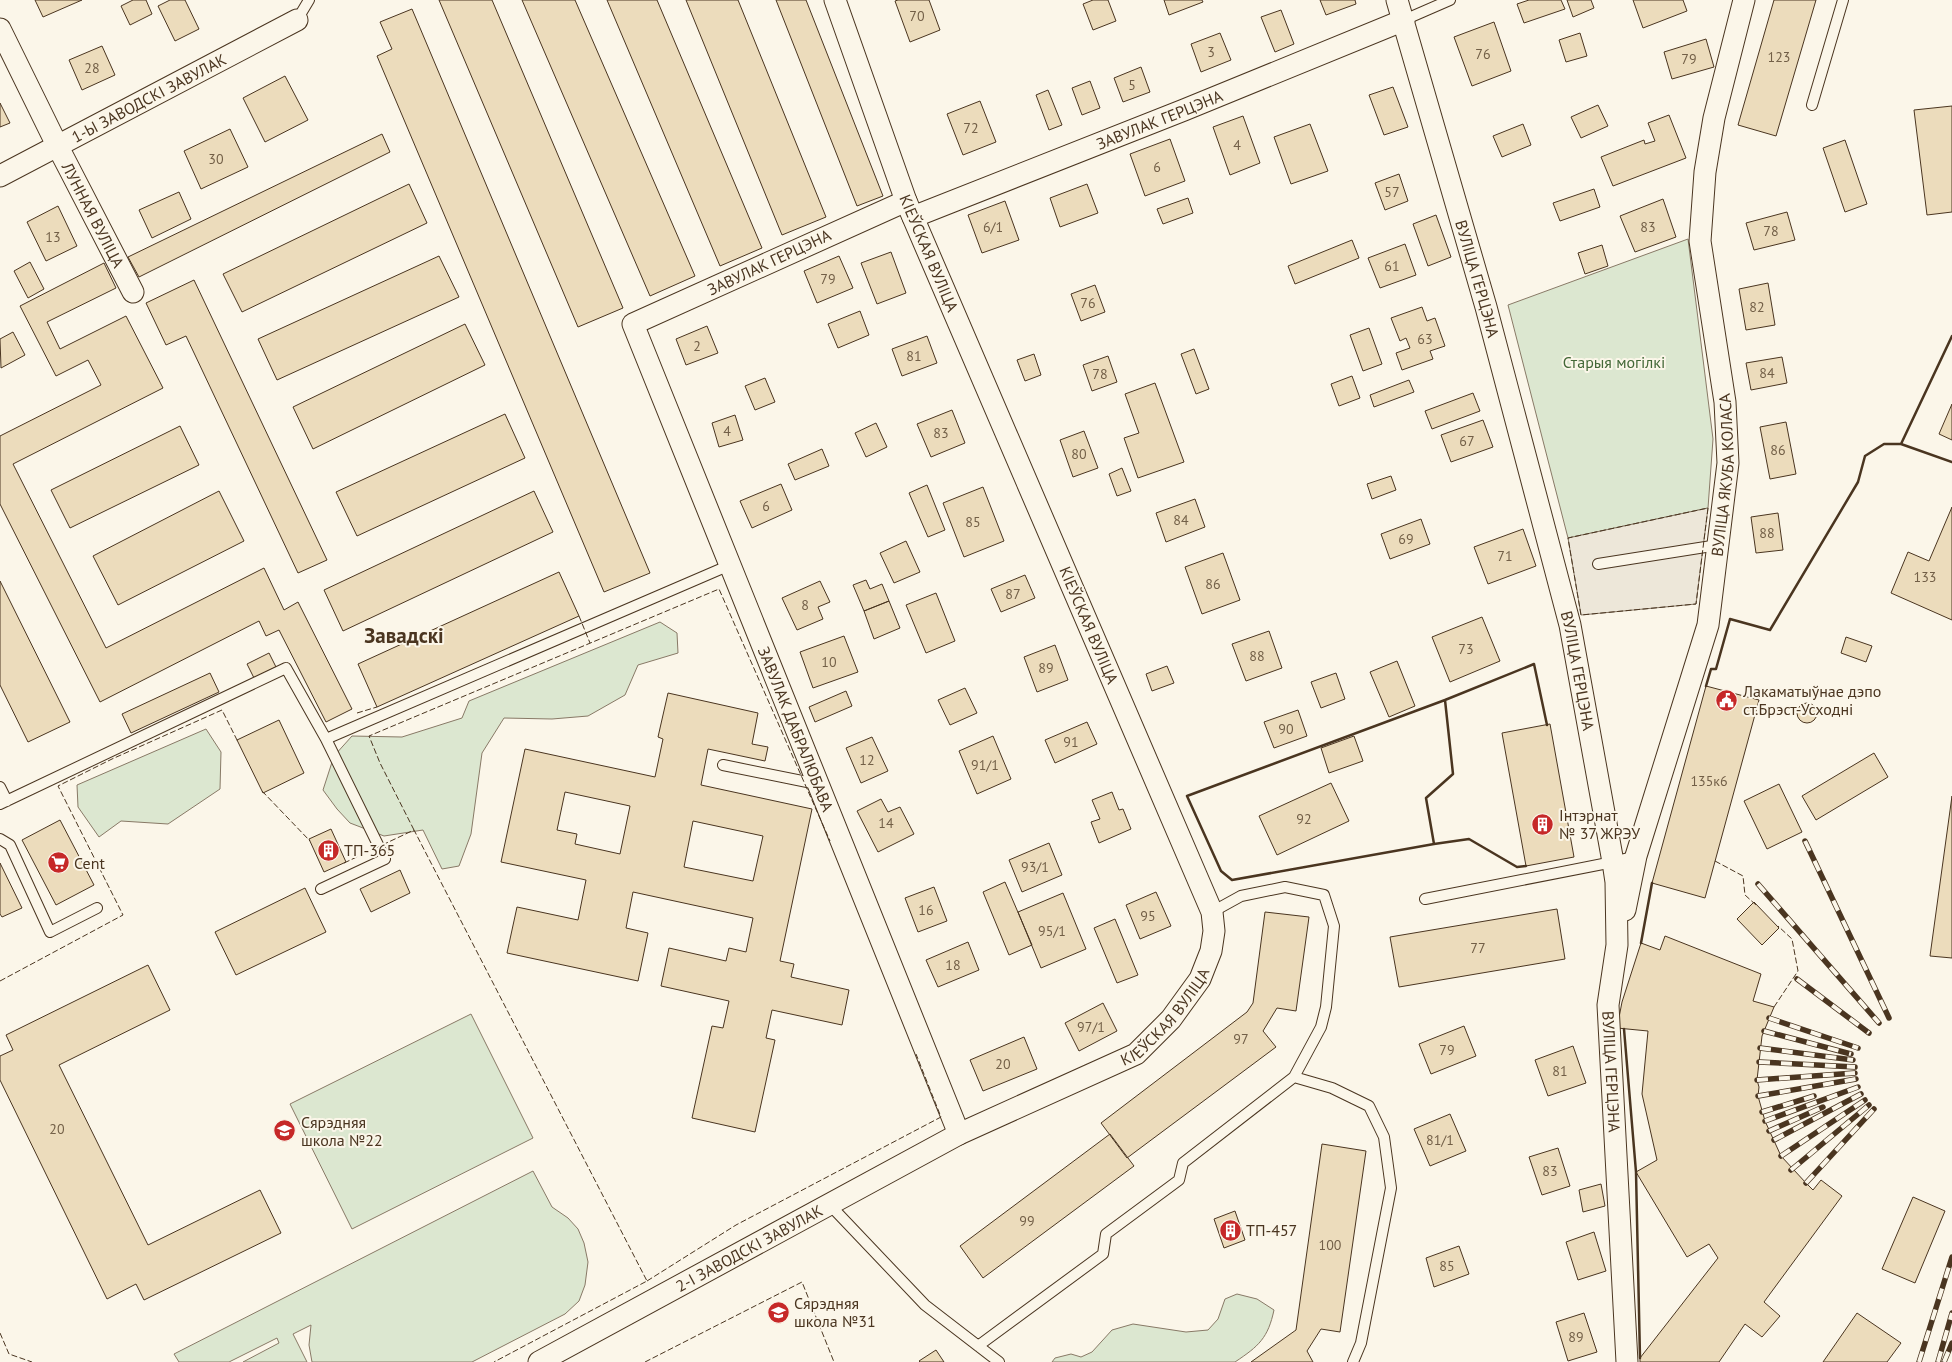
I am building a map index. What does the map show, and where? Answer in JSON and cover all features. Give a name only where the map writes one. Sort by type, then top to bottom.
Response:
[{"type":"street","name":"КІЕЎСКАЯ ВУЛІЦА","points":[[835,0],[909,209],[1212,912],[1214,931],[1211,951],[1200,979],[1171,1019],[1136,1054],[960,1134]]},
{"type":"street","name":"ВУЛІЦА ЯКУБА КОЛАСА","points":[[1617,945],[1636,856],[1708,625],[1728,463],[1725,402],[1700,241],[1705,172],[1714,118],[1744,0]]},
{"type":"street","name":"ЗАВУЛАК ГЕРЦЭНА","points":[[633,324],[909,209],[1217,97],[1401,10]]},
{"type":"street","name":"ВУЛІЦА ГЕРЦЭНА","points":[[1401,10],[1486,307],[1570,624],[1613,862],[1616,882],[1617,945],[1608,1005],[1627,1362]]},
{"type":"street","name":"1-Ы ЗАВОДСКІ ЗАВУЛАК","points":[[0,176],[297,20]]},
{"type":"street","name":"ЛУННАЯ ВУЛІЦА","points":[[0,29],[133,292]]},
{"type":"street","name":"ЗАВУЛАК ДАБРАЛЮБАВА","points":[[633,324],[960,1134]]},
{"type":"street","name":"2-І ЗАВОДСКІ ЗАВУЛАК","points":[[539,1362],[960,1134]]},
{"type":"lane","points":[[297,20],[309,0]]},
{"type":"lane","points":[[1401,10],[1450,0]]},
{"type":"lane","points":[[1812,105],[1843,0]]},
{"type":"lane","points":[[1598,564],[1718,545]]},
{"type":"lane","points":[[326,739],[730,565]]},
{"type":"lane","points":[[0,787],[3,803],[286,668],[326,739],[385,859],[321,889]]},
{"type":"lane","points":[[723,765],[818,784]]},
{"type":"lane","points":[[0,839],[10,845],[50,932],[97,908]]},
{"type":"lane","points":[[1425,899],[1636,856]]},
{"type":"lane","points":[[978,1346],[1103,1254],[1106,1234],[1178,1180],[1183,1163],[1294,1077],[1321,1027],[1326,1007],[1334,926],[1324,895],[1285,887],[1241,896],[1212,912]]},
{"type":"lane","points":[[1294,1077],[1332,1088],[1369,1106],[1384,1137],[1391,1188],[1362,1343],[1353,1362]]},
{"type":"lane","points":[[829,1204],[925,1305],[999,1362]]},
{"type":"green space","name":"Старыя могілкі","points":[[1688,239],[1713,439],[1708,508],[1568,538],[1508,305]]},
{"type":"green space","points":[[660,622],[677,633],[678,653],[638,665],[625,695],[588,716],[552,719],[504,718],[482,753],[471,834],[459,866],[442,869],[423,830],[384,836],[350,823],[323,790],[334,756],[352,736],[402,737],[462,718],[469,701]]},
{"type":"green space","points":[[206,729],[221,752],[220,789],[168,824],[121,821],[99,837],[78,807],[77,785]]},
{"type":"green space","points":[[471,1014],[533,1138],[352,1229],[290,1104]]},
{"type":"green space","points":[[533,1171],[552,1207],[568,1218],[578,1229],[584,1243],[588,1262],[585,1285],[579,1301],[565,1314],[472,1362],[312,1362],[309,1345],[311,1325],[293,1334],[307,1362],[243,1362],[279,1343],[277,1338],[229,1362],[179,1362],[174,1354]]},
{"type":"green space","points":[[1237,1294],[1257,1299],[1274,1310],[1272,1320],[1265,1335],[1256,1346],[1235,1362],[1052,1362],[1055,1358],[1071,1354],[1081,1357],[1092,1352],[1112,1330],[1133,1324],[1186,1332],[1208,1330],[1218,1319],[1225,1299]]},
{"type":"shaded area","points":[[1708,508],[1696,604],[1581,615],[1568,538]]},
{"type":"building","points":[[35,0],[82,0],[43,17]]},
{"type":"building","points":[[133,0],[146,0],[152,14],[130,25],[121,6]]},
{"type":"building","points":[[170,0],[185,0],[199,29],[175,41],[158,6]]},
{"type":"building","points":[[439,0],[492,0],[623,308],[578,327]]},
{"type":"building","points":[[522,0],[575,0],[695,276],[650,296]]},
{"type":"building","points":[[607,0],[657,0],[762,248],[720,266]]},
{"type":"building","points":[[686,0],[738,0],[826,217],[782,235]]},
{"type":"building","points":[[776,0],[806,0],[883,196],[857,206]]},
{"type":"building","points":[[929,0],[940,30],[910,42],[895,1]]},
{"type":"building","points":[[1093,0],[1108,0],[1116,21],[1093,30],[1083,4]]},
{"type":"building","points":[[1164,0],[1202,0],[1203,2],[1169,15]]},
{"type":"building","points":[[1320,0],[1355,0],[1356,4],[1326,15]]},
{"type":"building","points":[[1529,0],[1561,0],[1565,9],[1524,23],[1517,4]]},
{"type":"building","points":[[1567,0],[1591,0],[1594,8],[1573,17]]},
{"type":"building","points":[[1633,0],[1683,0],[1687,11],[1643,28]]},
{"type":"building","points":[[1774,0],[1816,0],[1776,136],[1738,125]]},
{"type":"building","points":[[412,9],[650,573],[604,592],[377,56],[392,49],[380,22]]},
{"type":"building","points":[[1281,10],[1294,44],[1275,52],[1261,17]]},
{"type":"building","points":[[1494,22],[1511,71],[1472,86],[1454,37]]},
{"type":"building","points":[[1220,33],[1231,60],[1201,72],[1191,44]]},
{"type":"building","points":[[1580,33],[1587,56],[1566,62],[1559,40]]},
{"type":"building","points":[[1706,39],[1714,67],[1672,79],[1664,52]]},
{"type":"building","points":[[102,46],[115,75],[82,90],[69,60]]},
{"type":"building","points":[[1141,67],[1150,92],[1123,102],[1114,78]]},
{"type":"building","points":[[285,76],[308,120],[265,142],[243,98]]},
{"type":"building","points":[[1090,81],[1100,108],[1082,115],[1072,88]]},
{"type":"building","points":[[1393,87],[1408,127],[1384,135],[1369,95]]},
{"type":"building","points":[[1048,90],[1062,125],[1049,130],[1036,95]]},
{"type":"building","points":[[980,101],[996,142],[963,155],[947,114]]},
{"type":"building","points":[[0,103],[10,123],[0,127]]},
{"type":"building","points":[[1598,105],[1608,126],[1581,138],[1571,117]]},
{"type":"building","points":[[1952,106],[1952,212],[1927,215],[1914,110]]},
{"type":"building","points":[[1669,115],[1686,158],[1613,186],[1601,157],[1644,140],[1645,144],[1655,141],[1648,123]]},
{"type":"building","points":[[1243,116],[1260,163],[1230,175],[1213,127]]},
{"type":"building","points":[[1310,124],[1328,171],[1291,184],[1274,137]]},
{"type":"building","points":[[1523,124],[1531,145],[1502,157],[1493,136]]},
{"type":"building","points":[[230,129],[248,167],[201,189],[184,151]]},
{"type":"building","points":[[382,134],[390,152],[139,277],[128,257]]},
{"type":"building","points":[[1170,139],[1185,181],[1145,196],[1130,154]]},
{"type":"building","points":[[1845,140],[1867,204],[1845,212],[1823,148]]},
{"type":"building","points":[[1399,174],[1408,201],[1385,210],[1375,183]]},
{"type":"building","points":[[409,184],[427,223],[242,312],[223,274]]},
{"type":"building","points":[[1087,184],[1098,213],[1060,227],[1050,198]]},
{"type":"building","points":[[1594,189],[1600,207],[1560,221],[1553,203]]},
{"type":"building","points":[[179,192],[191,219],[152,238],[139,210]]},
{"type":"building","points":[[1188,198],[1193,213],[1163,224],[1157,209]]},
{"type":"building","points":[[1663,199],[1676,237],[1635,252],[1620,216]]},
{"type":"building","points":[[1005,201],[1019,240],[982,253],[968,215]]},
{"type":"building","points":[[58,206],[77,246],[46,261],[27,222]]},
{"type":"building","points":[[1787,212],[1795,240],[1754,250],[1746,223]]},
{"type":"building","points":[[1436,215],[1451,257],[1428,266],[1413,224]]},
{"type":"building","points":[[1352,240],[1359,258],[1295,284],[1288,266]]},
{"type":"building","points":[[1405,244],[1416,275],[1380,288],[1368,258]]},
{"type":"building","points":[[1602,245],[1608,266],[1585,274],[1578,253]]},
{"type":"building","points":[[891,252],[906,293],[877,304],[861,263]]},
{"type":"building","points":[[439,256],[459,297],[277,380],[258,339]]},
{"type":"building","points":[[839,256],[853,288],[817,303],[804,271]]},
{"type":"building","points":[[30,262],[44,289],[28,298],[14,271]]},
{"type":"building","points":[[104,263],[116,288],[47,322],[60,349],[126,316],[163,388],[13,464],[106,648],[264,568],[284,610],[298,602],[352,709],[326,722],[279,630],[266,636],[259,621],[100,702],[0,504],[0,436],[101,385],[88,360],[56,376],[20,306]]},
{"type":"building","points":[[194,280],[327,560],[298,573],[186,336],[166,345],[146,303]]},
{"type":"building","points":[[1768,283],[1775,325],[1746,330],[1739,289]]},
{"type":"building","points":[[1095,285],[1105,312],[1081,321],[1071,294]]},
{"type":"building","points":[[1422,307],[1427,321],[1435,318],[1445,346],[1430,351],[1433,359],[1402,370],[1396,353],[1410,348],[1406,338],[1400,341],[1391,318]]},
{"type":"building","points":[[860,311],[869,335],[838,348],[828,324]]},
{"type":"building","points":[[465,324],[485,365],[313,449],[293,407]]},
{"type":"building","points":[[707,326],[718,353],[686,365],[676,339]]},
{"type":"building","points":[[1369,328],[1382,364],[1363,371],[1350,335]]},
{"type":"building","points":[[13,332],[25,355],[1,368],[0,339]]},
{"type":"building","points":[[927,336],[937,363],[902,376],[892,349]]},
{"type":"building","points":[[1194,349],[1209,389],[1196,394],[1181,354]]},
{"type":"building","points":[[1034,354],[1041,375],[1025,381],[1017,360]]},
{"type":"building","points":[[1108,356],[1117,382],[1092,391],[1083,365]]},
{"type":"building","points":[[1782,357],[1787,383],[1751,390],[1746,363]]},
{"type":"building","points":[[1352,376],[1360,398],[1339,406],[1331,384]]},
{"type":"building","points":[[765,378],[775,402],[755,410],[745,386]]},
{"type":"building","points":[[1409,380],[1414,392],[1374,407],[1370,395]]},
{"type":"building","points":[[1155,383],[1184,462],[1138,478],[1124,438],[1139,433],[1125,394]]},
{"type":"building","points":[[1473,393],[1480,411],[1432,429],[1425,411]]},
{"type":"building","points":[[1952,404],[1952,440],[1939,434]]},
{"type":"building","points":[[952,410],[965,443],[931,457],[917,424]]},
{"type":"building","points":[[505,414],[525,458],[357,536],[336,492]]},
{"type":"building","points":[[735,415],[743,440],[719,447],[712,423]]},
{"type":"building","points":[[1483,420],[1493,447],[1451,462],[1441,435]]},
{"type":"building","points":[[1786,422],[1796,474],[1770,479],[1760,427]]},
{"type":"building","points":[[876,423],[887,447],[866,457],[855,433]]},
{"type":"building","points":[[180,426],[199,465],[70,528],[51,490]]},
{"type":"building","points":[[1084,431],[1098,468],[1073,477],[1060,440]]},
{"type":"building","points":[[822,449],[829,466],[795,480],[788,464]]},
{"type":"building","points":[[1122,468],[1131,491],[1117,496],[1109,474]]},
{"type":"building","points":[[1391,476],[1396,490],[1372,499],[1367,484]]},
{"type":"building","points":[[781,484],[792,510],[752,528],[740,501]]},
{"type":"building","points":[[927,485],[945,530],[928,537],[909,493]]},
{"type":"building","points":[[983,487],[1004,541],[964,557],[943,503]]},
{"type":"building","points":[[219,491],[244,541],[118,605],[93,556]]},
{"type":"building","points":[[534,491],[553,532],[343,631],[324,590]]},
{"type":"building","points":[[1195,499],[1205,527],[1166,542],[1156,513]]},
{"type":"building","points":[[1952,507],[1952,620],[1891,593],[1908,552],[1929,561]]},
{"type":"building","points":[[1778,513],[1783,550],[1756,553],[1751,517]]},
{"type":"building","points":[[1421,519],[1430,544],[1390,559],[1381,534]]},
{"type":"building","points":[[1523,529],[1536,566],[1488,584],[1474,547]]},
{"type":"building","points":[[906,541],[920,572],[894,583],[880,553]]},
{"type":"building","points":[[1223,553],[1240,600],[1202,614],[1185,567]]},
{"type":"building","points":[[559,572],[579,616],[377,707],[358,664]]},
{"type":"building","points":[[1025,575],[1035,598],[1001,612],[991,589]]},
{"type":"building","points":[[866,580],[870,589],[882,584],[889,601],[864,611],[853,585]]},
{"type":"building","points":[[0,581],[70,722],[28,742],[0,685]]},
{"type":"building","points":[[820,581],[830,602],[818,607],[823,619],[797,630],[782,598]]},
{"type":"building","points":[[936,593],[955,641],[926,653],[906,605]]},
{"type":"building","points":[[889,601],[900,628],[874,639],[864,611]]},
{"type":"building","points":[[1482,617],[1500,661],[1450,682],[1432,637]]},
{"type":"building","points":[[1269,631],[1282,668],[1246,681],[1232,644]]},
{"type":"building","points":[[844,636],[858,672],[813,688],[800,652]]},
{"type":"building","points":[[1846,637],[1872,646],[1866,662],[1841,653]]},
{"type":"building","points":[[1055,645],[1068,680],[1037,692],[1024,657]]},
{"type":"building","points":[[269,653],[276,667],[254,678],[247,664]]},
{"type":"building","points":[[1397,661],[1415,706],[1389,717],[1370,672]]},
{"type":"building","points":[[1167,666],[1174,683],[1152,691],[1146,674]]},
{"type":"building","points":[[210,673],[219,692],[131,733],[122,714]]},
{"type":"building","points":[[1336,673],[1345,699],[1321,708],[1311,682]]},
{"type":"building","points":[[1706,686],[1759,700],[1705,898],[1652,883]]},
{"type":"building","points":[[965,688],[977,713],[950,725],[938,700]]},
{"type":"building","points":[[846,691],[852,706],[815,722],[809,707]]},
{"type":"building","points":[[668,693],[758,713],[752,744],[768,747],[765,761],[708,749],[701,785],[812,809],[780,961],[794,964],[791,977],[849,990],[842,1025],[772,1010],[766,1038],[775,1040],[755,1132],[692,1118],[712,1026],[723,1028],[729,1001],[661,986],[669,948],[726,961],[729,948],[746,952],[753,918],[633,892],[626,928],[648,933],[638,981],[507,953],[517,907],[578,920],[586,880],[501,862],[525,749],[655,777],[663,739],[658,737]],"holes":[[[565,792],[630,806],[620,854],[575,844],[577,834],[557,830]],[[693,821],[763,836],[753,881],[684,867]]]},
{"type":"building","points":[[1807,703],[1814,706],[1817,713],[1814,720],[1807,723],[1800,720],[1797,713],[1800,706]]},
{"type":"building","points":[[1298,710],[1307,736],[1274,748],[1264,722]]},
{"type":"building","points":[[279,720],[304,773],[263,793],[237,740]]},
{"type":"building","points":[[1087,722],[1097,744],[1055,763],[1045,740]]},
{"type":"building","name":"Інтэрнат № 37 ЖРЭУ","points":[[1550,724],[1574,857],[1526,866],[1502,733]]},
{"type":"building","points":[[993,736],[1011,779],[977,794],[959,751]]},
{"type":"building","points":[[1354,736],[1363,761],[1329,773],[1321,748]]},
{"type":"building","points":[[872,737],[888,771],[861,783],[846,748]]},
{"type":"building","points":[[1874,753],[1888,777],[1816,820],[1802,796]]},
{"type":"building","points":[[1331,783],[1349,821],[1277,855],[1259,816]]},
{"type":"building","points":[[1779,784],[1802,832],[1767,849],[1744,801]]},
{"type":"building","points":[[1112,792],[1119,810],[1123,809],[1131,829],[1099,843],[1091,822],[1100,819],[1092,800]]},
{"type":"building","points":[[1952,796],[1952,958],[1930,956]]},
{"type":"building","points":[[881,799],[888,812],[900,807],[914,834],[878,852],[857,811]]},
{"type":"building","name":"Cent","points":[[60,820],[94,885],[56,905],[22,840]]},
{"type":"building","name":"ТП-365","points":[[331,829],[346,862],[324,872],[309,839]]},
{"type":"building","points":[[1049,843],[1062,875],[1022,892],[1009,860]]},
{"type":"building","points":[[0,863],[22,908],[2,917],[0,914]]},
{"type":"building","points":[[400,870],[410,893],[371,912],[360,889]]},
{"type":"building","points":[[1005,882],[1032,945],[1009,955],[983,892]]},
{"type":"building","points":[[934,887],[947,921],[918,932],[905,898]]},
{"type":"building","points":[[305,888],[326,932],[236,975],[215,932]]},
{"type":"building","points":[[1156,892],[1171,926],[1140,939],[1126,905]]},
{"type":"building","points":[[1063,893],[1086,949],[1041,968],[1018,912]]},
{"type":"building","points":[[1754,902],[1779,928],[1762,945],[1737,919]]},
{"type":"building","points":[[1557,909],[1565,959],[1399,987],[1390,937]]},
{"type":"building","points":[[1265,912],[1309,917],[1296,1011],[1277,1008],[1263,1031],[1276,1047],[1127,1158],[1101,1123],[1247,1012],[1253,1003]]},
{"type":"building","points":[[1115,919],[1138,975],[1117,983],[1094,928]]},
{"type":"building","points":[[1665,936],[1761,974],[1753,1001],[1774,1007],[1762,1036],[1757,1080],[1759,1087],[1758,1096],[1765,1121],[1781,1156],[1813,1190],[1821,1180],[1842,1196],[1764,1302],[1780,1316],[1762,1337],[1745,1324],[1719,1362],[1640,1362],[1640,1358],[1718,1258],[1709,1244],[1687,1257],[1636,1172],[1657,1160],[1642,1094],[1648,1031],[1617,1028],[1622,1002],[1641,943],[1660,950]]},
{"type":"building","points":[[968,942],[979,970],[938,987],[926,960]]},
{"type":"building","points":[[148,965],[170,1010],[59,1065],[148,1245],[260,1190],[281,1233],[144,1300],[136,1284],[107,1299],[0,1080],[0,1056],[13,1050],[6,1035]]},
{"type":"building","points":[[1103,1003],[1117,1031],[1079,1051],[1065,1023]]},
{"type":"building","points":[[1464,1026],[1476,1056],[1431,1074],[1419,1044]]},
{"type":"building","points":[[1024,1037],[1037,1069],[983,1091],[970,1060]]},
{"type":"building","points":[[1573,1046],[1586,1083],[1548,1096],[1535,1060]]},
{"type":"building","points":[[1450,1114],[1466,1151],[1430,1166],[1414,1129]]},
{"type":"building","points":[[1110,1134],[1134,1166],[983,1278],[960,1246]]},
{"type":"building","points":[[1322,1144],[1366,1151],[1340,1332],[1321,1329],[1307,1351],[1313,1362],[1251,1362],[1296,1330]]},
{"type":"building","points":[[1558,1148],[1570,1186],[1542,1195],[1529,1157]]},
{"type":"building","points":[[1601,1184],[1605,1206],[1583,1212],[1579,1190]]},
{"type":"building","points":[[1913,1197],[1945,1211],[1915,1283],[1882,1269]]},
{"type":"building","name":"ТП-457","points":[[1235,1211],[1245,1240],[1224,1248],[1214,1219]]},
{"type":"building","points":[[1594,1232],[1606,1271],[1578,1280],[1566,1242]]},
{"type":"building","points":[[1459,1246],[1469,1274],[1434,1287],[1426,1258]]},
{"type":"building","points":[[1584,1313],[1597,1352],[1568,1361],[1556,1322]]},
{"type":"building","points":[[1857,1313],[1901,1343],[1887,1362],[1823,1362]]},
{"type":"building","points":[[936,1350],[944,1362],[919,1361]]},
{"type":"railway","points":[[1805,841],[1889,1018]]},
{"type":"railway","points":[[1758,884],[1879,1023]]},
{"type":"railway","points":[[1797,979],[1869,1033]]},
{"type":"railway","points":[[1769,1018],[1858,1048]]},
{"type":"railway","points":[[1764,1031],[1851,1054]]},
{"type":"railway","points":[[1760,1048],[1853,1060]]},
{"type":"railway","points":[[1759,1062],[1855,1067]]},
{"type":"railway","points":[[1757,1080],[1855,1073]]},
{"type":"railway","points":[[1758,1096],[1856,1079]]},
{"type":"railway","points":[[1765,1121],[1858,1087]]},
{"type":"railway","points":[[1774,1140],[1861,1094]]},
{"type":"railway","points":[[1762,1112],[1814,1096]]},
{"type":"railway","points":[[1781,1156],[1865,1100]]},
{"type":"railway","points":[[1791,1170],[1869,1105]]},
{"type":"railway","points":[[1769,1131],[1823,1107]]},
{"type":"railway","points":[[1806,1183],[1874,1109]]},
{"type":"railway","points":[[1919,1362],[1952,1257]]},
{"type":"railway","points":[[1938,1362],[1952,1313]]},
{"type":"railway","points":[[1944,1362],[1952,1343]]},
{"type":"fence","points":[[1708,508],[1696,604],[1581,615],[1568,538],[1708,508]]},
{"type":"fence","points":[[414,830],[380,763],[369,736],[719,589],[830,841]]},
{"type":"fence","points":[[579,616],[590,643]]},
{"type":"fence","points":[[357,713],[377,707]]},
{"type":"fence","points":[[0,981],[123,915],[58,786],[112,759],[222,710],[238,742]]},
{"type":"fence","points":[[262,791],[310,841]]},
{"type":"fence","points":[[344,863],[414,830],[647,1281],[494,1362]]},
{"type":"fence","points":[[1715,861],[1743,876],[1745,895],[1756,905]]},
{"type":"fence","points":[[1774,1007],[1798,971],[1792,939],[1778,926]]},
{"type":"fence","points":[[647,1281],[736,1225],[941,1117],[916,1054]]},
{"type":"fence","points":[[645,1362],[802,1282],[834,1362]]},
{"type":"fence","points":[[0,1333],[9,1354],[32,1362]]},
{"type":"wall","points":[[1952,336],[1901,444],[1952,462]]},
{"type":"wall","points":[[1706,686],[1711,669],[1716,669],[1730,619],[1770,630],[1858,482],[1865,456],[1884,444],[1901,444]]},
{"type":"wall","points":[[1445,700],[1187,796],[1221,871],[1232,880],[1434,844],[1426,798],[1453,774],[1445,700],[1534,664],[1547,725]]},
{"type":"wall","points":[[1434,844],[1469,839],[1517,867],[1526,866]]},
{"type":"wall","points":[[1641,943],[1652,883]]},
{"type":"wall","points":[[1624,1029],[1636,1172],[1640,1358]]},
{"type":"place","name":"Лакаматыўнае дэпо ст.Брэст-Усходні","points":[[1727,700]]},
{"type":"place","name":"Інтэрнат № 37 ЖРЭУ","points":[[1543,824]]},
{"type":"place","name":"ТП-365","points":[[328,850]]},
{"type":"place","name":"Cent","points":[[58,863]]},
{"type":"place","name":"Сярэдняя школа №22","points":[[285,1131]]},
{"type":"place","name":"ТП-457","points":[[1230,1230]]},
{"type":"place","name":"Сярэдняя школа №31","points":[[778,1312]]},
{"type":"district","name":"Завадскі","points":[[404,636]]}]
